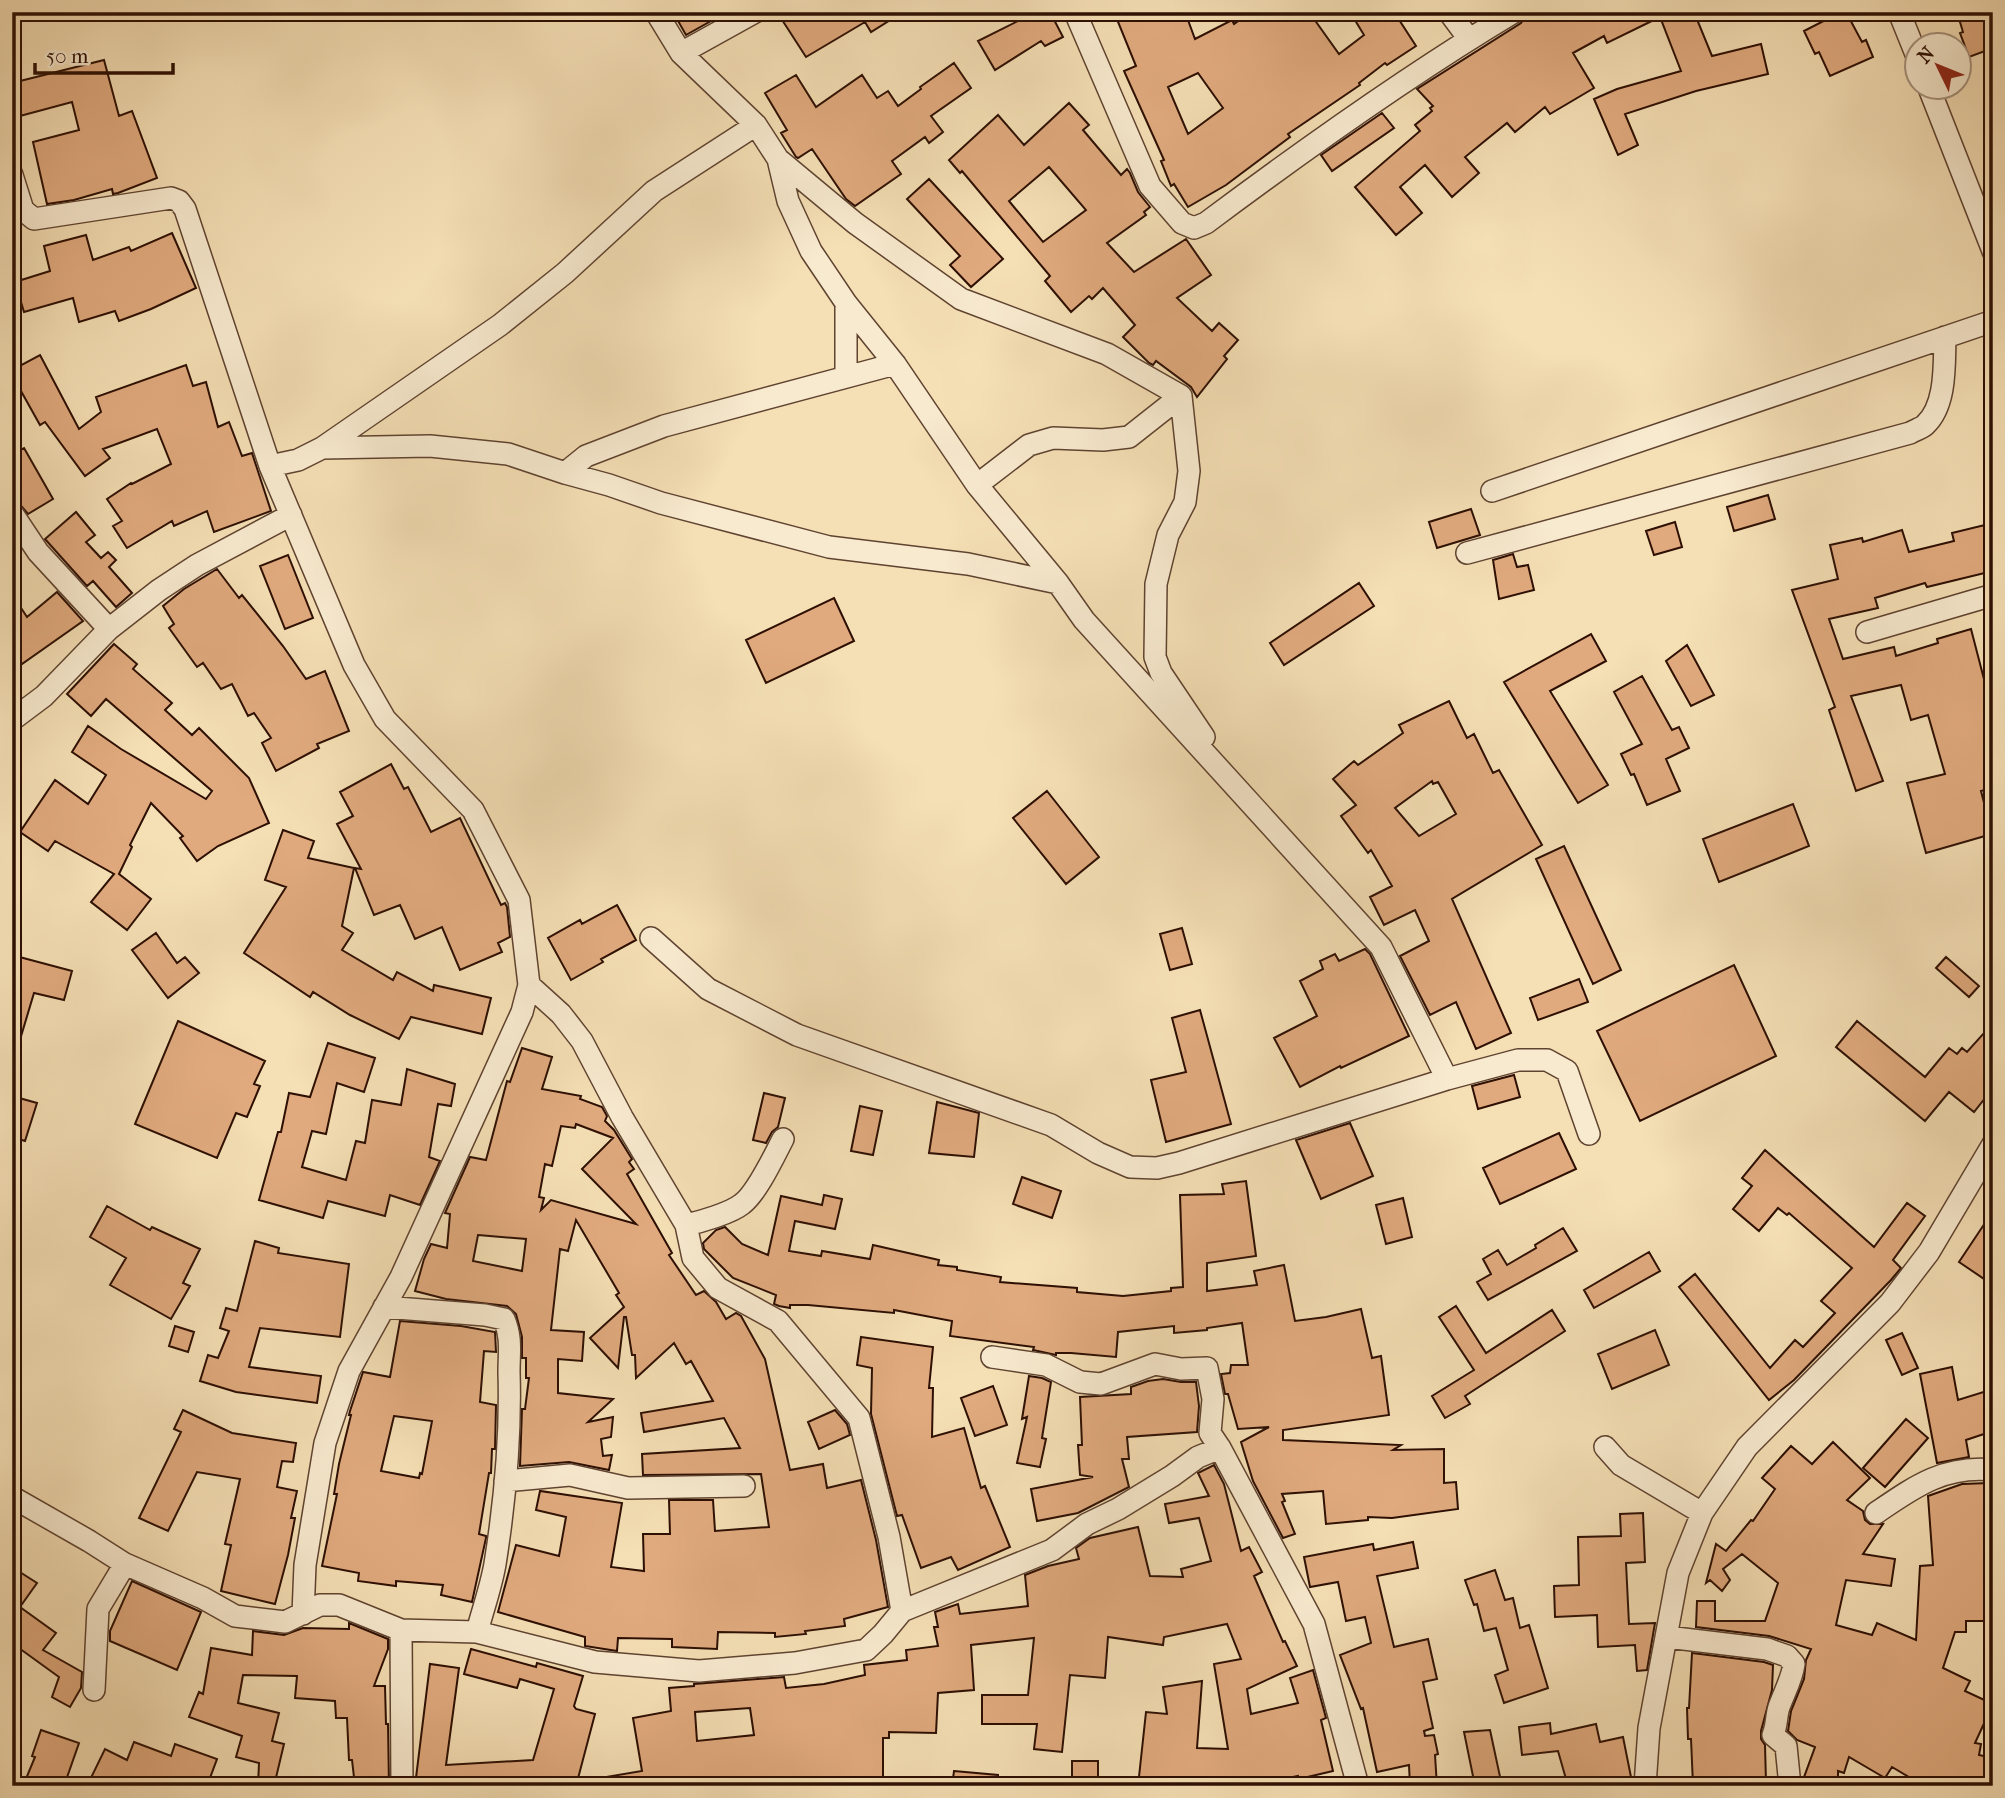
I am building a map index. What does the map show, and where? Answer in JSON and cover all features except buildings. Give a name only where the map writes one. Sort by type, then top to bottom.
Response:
[{"type":"street","points":[[656,12],[681,53],[756,125],[778,159],[855,223],[961,299],[1107,354],[1181,396]]},
{"type":"street","points":[[681,53],[755,12]]},
{"type":"street","points":[[1075,12],[1150,186],[1182,223],[1194,228],[1206,223],[1284,164],[1469,39],[1514,12]]},
{"type":"street","points":[[1449,12],[1469,39]]},
{"type":"street","points":[[1899,12],[1907,32]]},
{"type":"street","points":[[1935,102],[1984,201],[1993,251]]},
{"type":"street","points":[[270,466],[298,460],[322,448],[500,325],[565,273],[654,191],[756,125]]},
{"type":"street","points":[[778,159],[788,201],[811,251],[846,303],[895,364],[977,485],[1058,583],[1084,620],[1381,947],[1447,1079]]},
{"type":"street","points":[[12,176],[23,210],[34,219],[171,198],[179,201],[185,209],[270,466],[354,665],[385,719],[473,810],[519,900],[529,985],[522,1012],[401,1277],[349,1371],[325,1443],[305,1565],[303,1614]]},
{"type":"street","points":[[846,303],[846,376]]},
{"type":"street","points":[[1492,491],[1993,321]]},
{"type":"street","points":[[1467,553],[1910,433],[1926,424],[1937,408],[1943,381],[1945,337]]},
{"type":"street","points":[[565,473],[586,456],[664,426],[895,364]]},
{"type":"street","points":[[977,485],[1030,445],[1053,438],[1103,440],[1129,437],[1181,396]]},
{"type":"street","points":[[1181,396],[1189,471],[1185,502],[1168,535],[1156,584],[1155,657],[1161,673],[1240,790]]},
{"type":"street","points":[[322,448],[430,446],[508,454],[662,503],[829,547],[968,564],[1058,583]]},
{"type":"street","points":[[12,513],[38,552],[109,629]]},
{"type":"street","points":[[12,720],[44,696],[109,629],[197,565],[291,516]]},
{"type":"street","points":[[1867,632],[1993,595]]},
{"type":"street","points":[[651,938],[708,989],[797,1035],[1051,1125],[1098,1153],[1130,1167],[1157,1168],[1179,1163],[1447,1079],[1518,1060],[1547,1059],[1567,1070],[1589,1134]]},
{"type":"street","points":[[529,985],[561,1013],[582,1041],[622,1117],[686,1225],[693,1258],[718,1288],[778,1321],[859,1418],[889,1537],[901,1611]]},
{"type":"street","points":[[686,1225],[742,1204],[762,1178],[783,1139]]},
{"type":"street","points":[[1645,1786],[1649,1728],[1678,1573],[1702,1513],[1747,1447],[1890,1303],[1928,1252],[1993,1144]]},
{"type":"street","points":[[384,1307],[505,1319],[510,1335],[511,1418],[505,1481],[494,1566],[477,1632]]},
{"type":"street","points":[[992,1357],[1046,1365],[1080,1382],[1101,1384],[1155,1364],[1181,1369],[1207,1368],[1213,1399],[1210,1433],[1314,1625],[1358,1786]]},
{"type":"street","points":[[1605,1447],[1621,1465],[1702,1513]]},
{"type":"street","points":[[12,1497],[125,1564],[202,1598],[235,1616],[285,1622],[320,1605],[339,1605],[401,1630],[477,1632],[595,1662],[699,1671],[795,1663],[866,1650],[901,1611],[1052,1549],[1087,1524],[1118,1510],[1198,1457],[1220,1448]]},
{"type":"street","points":[[1876,1513],[1932,1478],[1972,1468],[1993,1470]]},
{"type":"street","points":[[505,1481],[570,1475],[628,1488],[744,1486]]},
{"type":"street","points":[[94,1690],[98,1609],[125,1564]]},
{"type":"street","points":[[401,1630],[402,1786]]},
{"type":"street","points":[[1667,1637],[1767,1650],[1787,1656],[1794,1664],[1773,1735],[1786,1746],[1790,1786]]}]
